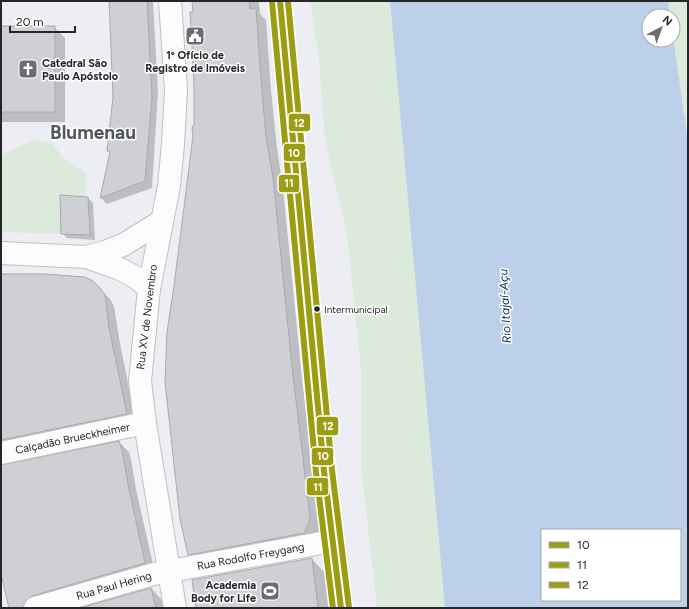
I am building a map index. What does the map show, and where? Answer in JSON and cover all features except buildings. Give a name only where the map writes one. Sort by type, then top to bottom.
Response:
[{"type":"street","name":"Rua XV de Novembro","points":[[170,1],[176,90],[169,186],[149,289],[140,381],[144,423],[175,608]]},
{"type":"street","points":[[280,1],[324,471],[341,608]]},
{"type":"street","points":[[86,257],[123,245],[162,221]]},
{"type":"street","points":[[1,253],[86,257],[120,269],[136,278],[149,289]]},
{"type":"street","name":"Calçadão Brueckheimer","points":[[1,453],[144,423]]},
{"type":"street","name":"Rua Rodolfo Freygang","points":[[169,571],[332,540]]},
{"type":"street","name":"Rua Paul Hering","points":[[35,608],[169,571]]},
{"type":"green space","points":[[310,1],[390,1],[445,608],[377,608],[361,466],[361,370],[347,234],[325,141],[319,59]]},
{"type":"green space","points":[[668,1],[688,1],[688,140],[675,48],[681,48],[681,8],[669,8]]},
{"type":"green space","points":[[33,140],[52,143],[63,158],[86,173],[86,197],[60,196],[61,234],[1,232],[1,155]]},
{"type":"water","name":"Rio Itajaí-Açu","points":[[390,1],[668,1],[669,8],[641,8],[641,48],[675,48],[688,140],[688,608],[445,608]]},
{"type":"transit line","name":"10","points":[[280,1],[324,471],[341,608]]},
{"type":"transit line","name":"12","points":[[288,1],[332,470],[349,607]]},
{"type":"transit line","name":"11","points":[[272,2],[316,472],[333,608]]},
{"type":"place","name":"1º Ofício de Registro de Imóveis","points":[[195,36]]},
{"type":"place","name":"Catedral São Paulo Apóstolo","points":[[28,69]]},
{"type":"place","name":"Intermunicipal","points":[[317,309]]},
{"type":"place","name":"Academia Body for Life","points":[[270,591]]},
{"type":"district","name":"Blumenau","points":[[93,132]]}]
